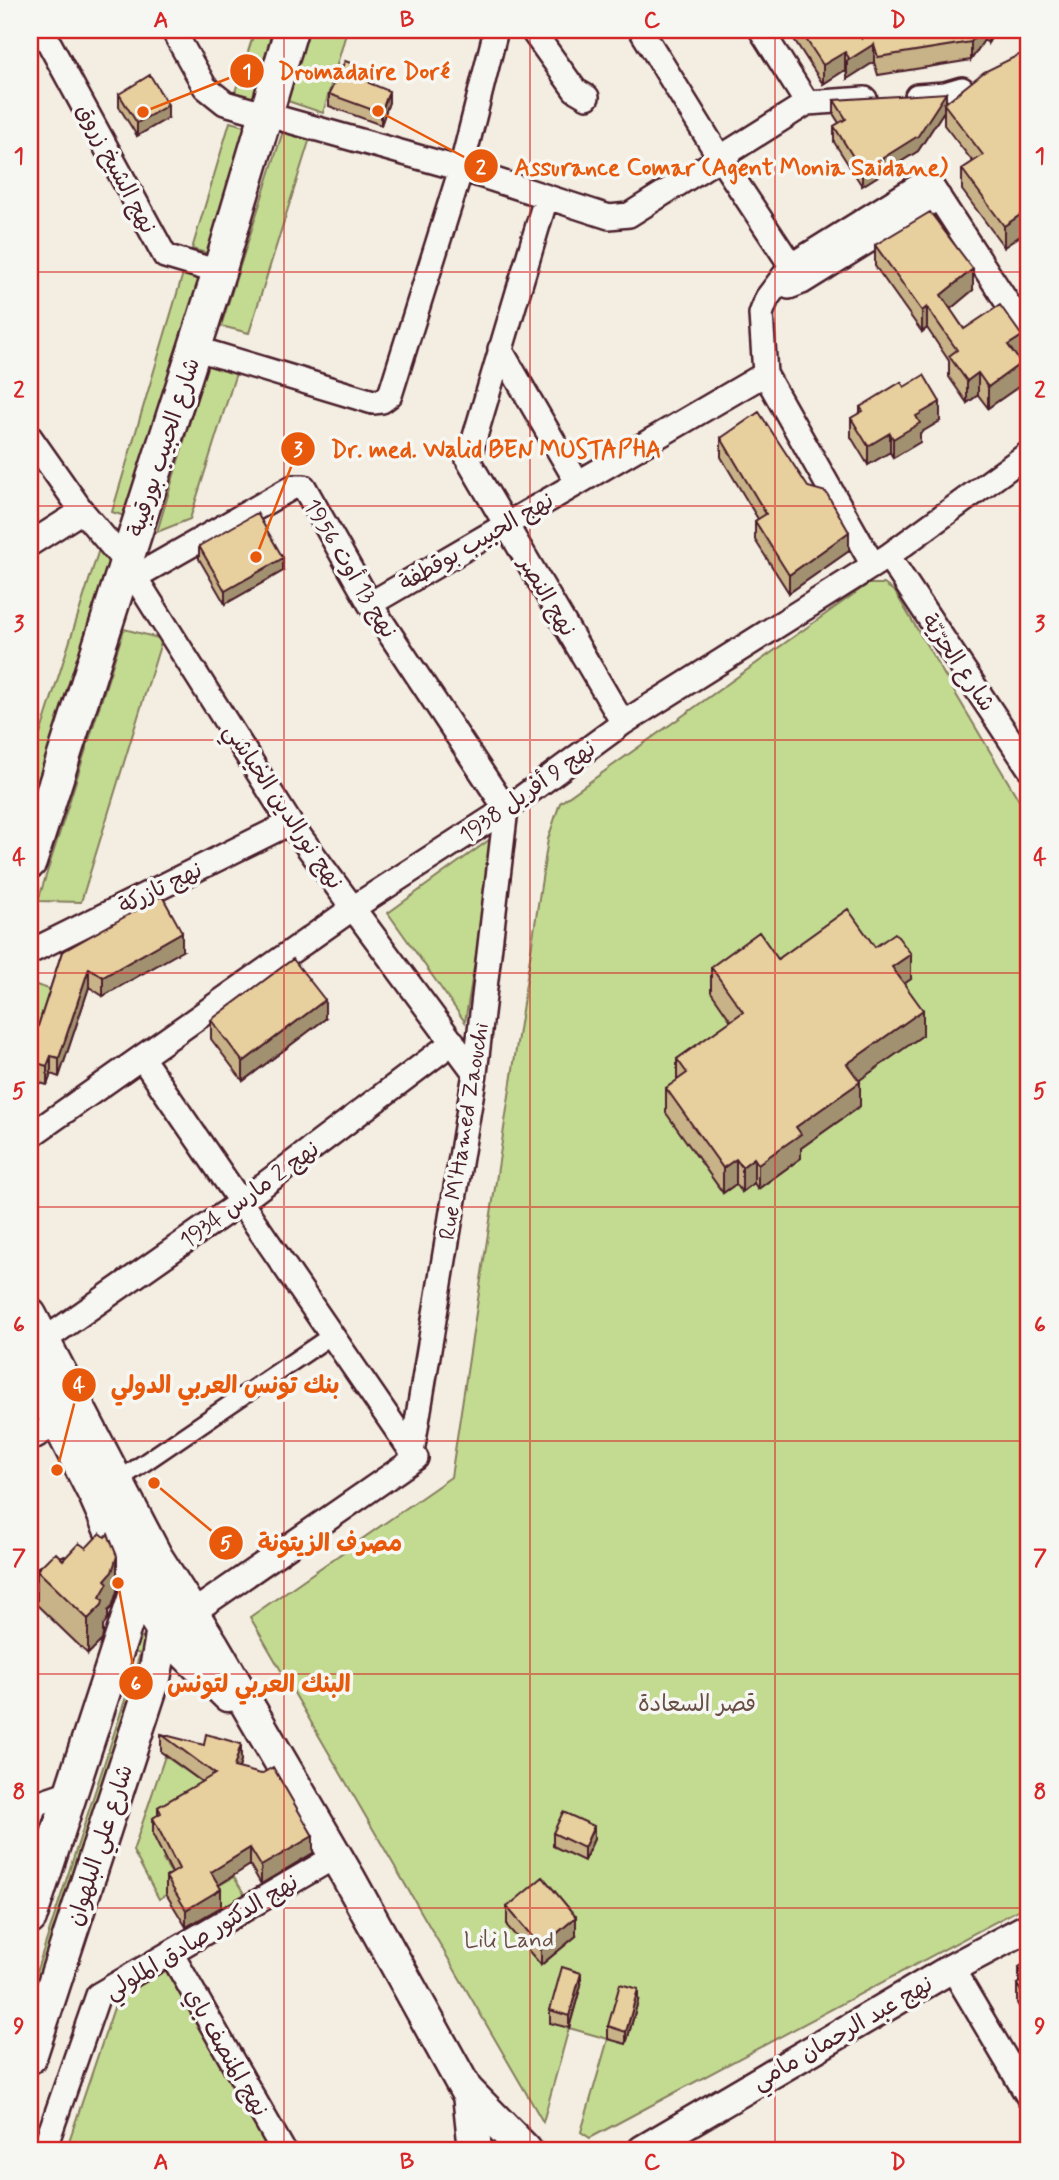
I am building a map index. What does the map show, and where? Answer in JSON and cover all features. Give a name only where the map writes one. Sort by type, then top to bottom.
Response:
[{"type":"main road","name":"شارع الحبيب بورقيبة","points":[[30,862],[131,570],[194,348],[291,30]]},
{"type":"main road","points":[[34,1341],[97,1555],[137,1590],[164,1632],[254,1720]]},
{"type":"main road","points":[[34,1341],[156,1557],[213,1646],[335,1856],[469,2094],[525,2150]]},
{"type":"main road","name":"شارع علي البلهوان","points":[[30,2057],[154,1678],[164,1632],[164,1602],[156,1557]]},
{"type":"main road","name":"شارع علي البلهوان","points":[[30,1918],[137,1590]]},
{"type":"main road","points":[[126,1628],[190,1635],[213,1646]]},
{"type":"main road","points":[[469,2094],[475,2150]]},
{"type":"street","name":"نهج الشيخ زروق","points":[[42,30],[165,256],[219,272]]},
{"type":"street","points":[[173,30],[213,97],[461,169],[609,216],[629,215],[807,103],[945,94],[970,84]]},
{"type":"street","points":[[194,348],[373,402],[382,401],[390,395],[461,169],[496,30]]},
{"type":"street","points":[[532,30],[575,90],[587,97]]},
{"type":"street","points":[[641,30],[720,158],[797,274]]},
{"type":"street","points":[[761,30],[807,103]]},
{"type":"street","points":[[765,374],[761,314],[772,292],[920,182],[930,184],[1029,336]]},
{"type":"street","name":"نهج النصر","points":[[546,198],[468,460],[623,723]]},
{"type":"street","points":[[500,349],[577,482]]},
{"type":"street","name":"نهج الحبيب بوقطفة","points":[[370,604],[765,374]]},
{"type":"street","name":"شارع الحرّيّة","points":[[765,374],[880,561],[1029,768]]},
{"type":"street","name":"نهج نورالدين الخياشي","points":[[30,438],[82,511],[131,570],[290,823],[475,1073]]},
{"type":"street","name":"نهج 9 أفريل 1938","points":[[30,1136],[353,908],[506,809],[623,723],[880,561],[1029,453]]},
{"type":"street","name":"نهج 13 أوت 1956","points":[[131,570],[298,485],[304,487],[370,604],[506,809]]},
{"type":"street","points":[[30,544],[82,511]]},
{"type":"street","name":"Rue M'Hamed Zaouchi","points":[[414,1455],[475,1073],[506,809]]},
{"type":"street","name":"نهج تازركة","points":[[30,952],[290,823]]},
{"type":"street","name":"نهج 2 مارس 1934","points":[[34,1341],[241,1202],[453,1042]]},
{"type":"street","points":[[142,1058],[414,1455],[164,1632]]},
{"type":"street","points":[[116,1482],[332,1335]]},
{"type":"street","points":[[30,1439],[60,1422]]},
{"type":"street","points":[[30,1585],[97,1555]]},
{"type":"street","points":[[31,1809],[70,1792]]},
{"type":"street","name":"نهج الدكتور صادق الملولي","points":[[44,2150],[98,1995],[335,1856]]},
{"type":"street","name":"نهج عبد الرحمان مامي","points":[[643,2147],[952,1968],[1029,1927]]},
{"type":"street","name":"نهج المنصف باي","points":[[171,1953],[283,2150]]},
{"type":"street","points":[[952,1968],[1029,2098]]},
{"type":"green space","points":[[255,30],[278,30],[255,102],[234,95]]},
{"type":"green space","points":[[304,30],[347,30],[323,113],[282,99]]},
{"type":"green space","points":[[230,122],[248,127],[210,254],[192,249]]},
{"type":"green space","points":[[284,128],[311,135],[249,333],[221,326]]},
{"type":"green space","points":[[184,270],[203,275],[131,518],[112,512]]},
{"type":"green space","points":[[207,364],[236,373],[190,519],[157,532]]},
{"type":"green space","points":[[100,546],[116,564],[30,836],[30,766]]},
{"type":"green space","name":"قصر السعادة","points":[[868,584],[884,584],[895,592],[1029,817],[1029,1904],[590,2138],[581,2132],[608,2039],[569,2028],[543,2122],[250,1617],[451,1477],[548,839],[560,803]]},
{"type":"green space","points":[[124,629],[162,639],[81,902],[38,901]]},
{"type":"green space","points":[[496,835],[465,1022],[388,913]]},
{"type":"green space","points":[[30,983],[55,991],[30,1070]]},
{"type":"green space","points":[[145,1637],[152,1644],[30,2028],[30,1991],[140,1654],[131,1651],[135,1640]]},
{"type":"green space","points":[[165,1756],[202,1782],[163,1860],[170,1871],[200,1854],[209,1869],[159,1899],[133,1851]]},
{"type":"green space","points":[[234,1877],[246,1897],[223,1911],[211,1890]]},
{"type":"green space","points":[[162,1965],[269,2140],[253,2150],[66,2150],[119,1993]]},
{"type":"building","points":[[800,30],[855,30],[862,39],[868,30],[979,30],[971,42],[878,57],[874,44],[847,61],[849,58],[845,52],[823,65]]},
{"type":"building","points":[[1029,50],[1029,209],[1004,226],[962,169],[983,155],[944,104],[984,72]]},
{"type":"building","points":[[345,61],[373,71],[369,83],[389,91],[381,113],[329,94]]},
{"type":"building","points":[[150,75],[168,105],[137,123],[119,94]]},
{"type":"building","points":[[946,93],[918,136],[862,171],[834,126],[846,119],[834,100]]},
{"type":"building","points":[[930,212],[973,269],[941,295],[964,329],[1000,305],[1022,336],[1008,345],[1021,363],[988,387],[978,373],[967,381],[949,356],[957,350],[927,307],[922,311],[875,245]]},
{"type":"building","points":[[924,375],[940,402],[916,416],[920,423],[893,439],[890,433],[868,446],[851,418],[863,411],[860,407],[901,382],[904,387]]},
{"type":"building","points":[[759,412],[808,487],[826,492],[849,532],[789,575],[755,521],[766,514],[721,438]]},
{"type":"building","points":[[257,513],[283,558],[225,591],[199,546]]},
{"type":"building","points":[[162,896],[182,932],[103,977],[89,968],[59,1058],[51,1056],[47,1066],[30,1061],[30,1051],[62,952]]},
{"type":"building","points":[[848,909],[875,947],[895,933],[911,954],[892,967],[923,1010],[847,1064],[860,1082],[796,1127],[801,1134],[758,1164],[754,1158],[742,1167],[736,1159],[723,1168],[666,1088],[687,1073],[677,1059],[743,1012],[711,967],[759,932],[778,959]]},
{"type":"building","points":[[293,959],[325,1000],[243,1062],[211,1020]]},
{"type":"building","points":[[100,1533],[105,1537],[108,1534],[117,1556],[112,1572],[105,1580],[108,1583],[100,1597],[103,1600],[102,1605],[88,1619],[37,1570],[56,1553],[63,1560],[79,1543],[86,1548]]},
{"type":"building","points":[[161,1734],[204,1745],[206,1734],[241,1744],[234,1767],[261,1774],[273,1767],[313,1836],[261,1866],[250,1848],[211,1872],[221,1889],[186,1910],[166,1877],[179,1869],[153,1818],[161,1813],[158,1807],[215,1774]]},
{"type":"building","points":[[563,1812],[594,1826],[584,1848],[553,1833]]},
{"type":"building","points":[[543,1877],[576,1917],[541,1947],[507,1907]]},
{"type":"building","points":[[1029,1961],[1029,2006],[1017,1984],[1026,1979],[1019,1967]]},
{"type":"building","points":[[562,1967],[581,1973],[569,2016],[550,2010]]},
{"type":"building","points":[[620,1984],[638,1989],[626,2032],[608,2026]]},
{"type":"place","name":"Assurance Comar (Agent Monia Saidane)","points":[[378,111]]},
{"type":"place","name":"Dromadaire Doré","points":[[143,112]]},
{"type":"place","name":"Dr. med. Walid BEN MUSTAPHA","points":[[256,557]]},
{"type":"place","name":"بنك تونس العربي الدولي","points":[[57,1470]]},
{"type":"place","name":"مصرف الزيتونة","points":[[154,1483]]},
{"type":"place","name":"البنك العربي لتونس","points":[[118,1583]]},
{"type":"park label","name":"Lili Land","points":[[509,1939]]}]
